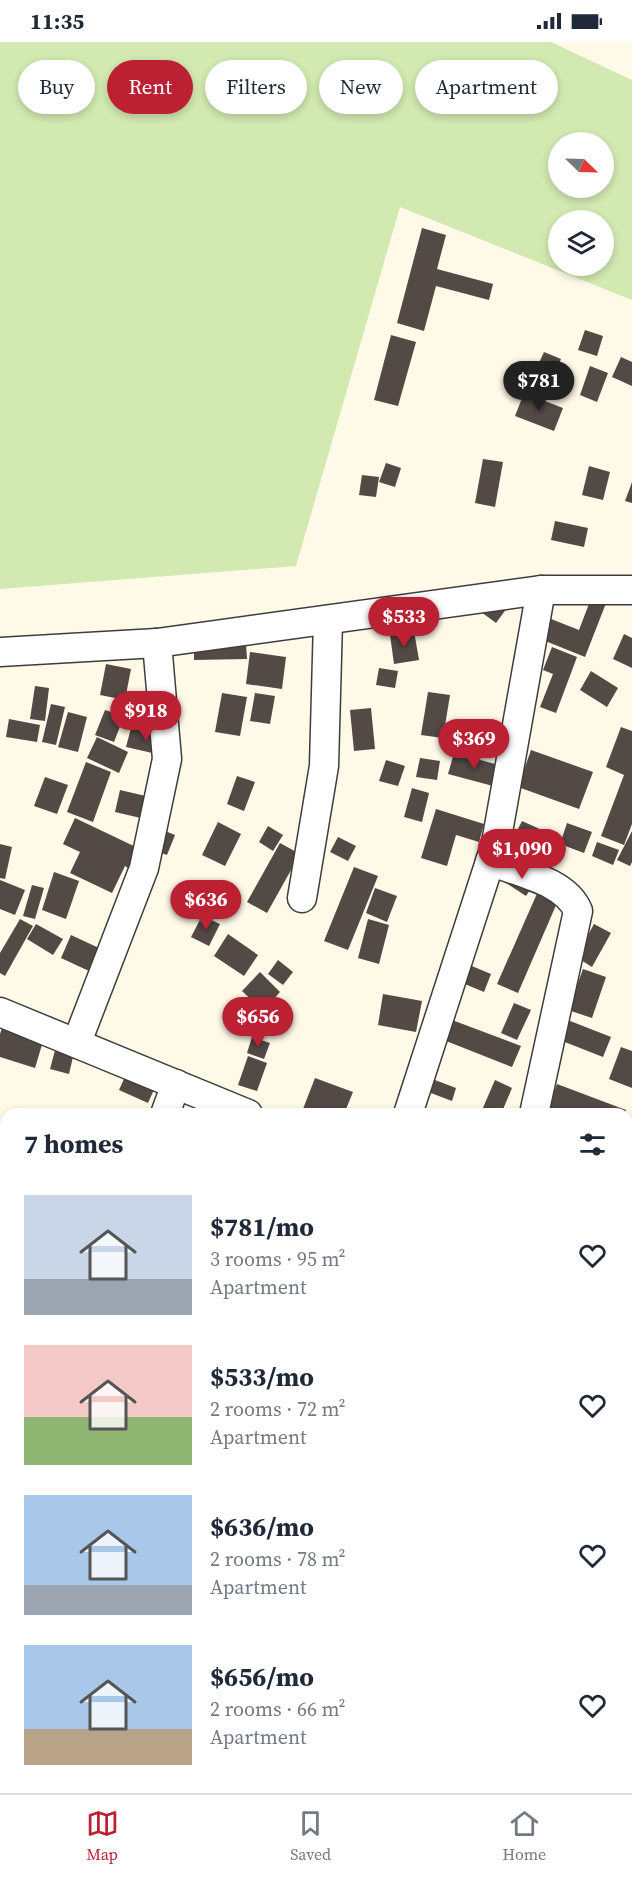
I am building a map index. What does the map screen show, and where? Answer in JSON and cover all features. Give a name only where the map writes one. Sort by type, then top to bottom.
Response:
[{"type":"street","points":[[0,652],[156,644],[542,590],[632,590]]},
{"type":"street","points":[[410,1108],[490,861],[542,590]]},
{"type":"street","points":[[302,898],[324,766],[328,620]]},
{"type":"street","points":[[77,1042],[144,868],[166,759],[156,644]]},
{"type":"street","points":[[490,861],[562,890],[573,899],[578,911],[535,1108]]},
{"type":"street","points":[[2,1020],[77,1042],[234,1108]]},
{"type":"street","points":[[167,1108],[176,1084]]},
{"type":"green space","points":[[0,42],[551,42],[632,80],[632,300],[572,276],[614,276],[614,210],[548,210],[548,266],[400,207],[296,566],[0,589]]},
{"type":"building","points":[[422,228],[446,235],[437,269],[493,284],[489,300],[436,286],[424,331],[397,323]]},
{"type":"building","points":[[585,330],[603,336],[597,356],[578,350]]},
{"type":"building","points":[[391,335],[416,342],[398,406],[374,400]]},
{"type":"building","points":[[544,352],[561,359],[549,386],[532,378]]},
{"type":"building","points":[[621,357],[632,362],[632,386],[612,377]]},
{"type":"building","points":[[590,366],[608,373],[597,402],[580,395]]},
{"type":"building","points":[[524,393],[563,408],[554,431],[515,416]]},
{"type":"building","points":[[483,459],[503,462],[495,507],[475,503]]},
{"type":"building","points":[[386,463],[401,468],[395,487],[379,482]]},
{"type":"building","points":[[589,466],[610,472],[603,500],[582,495]]},
{"type":"building","points":[[362,475],[379,477],[376,497],[359,495]]},
{"type":"building","points":[[632,482],[632,503],[625,501]]},
{"type":"building","points":[[555,521],[588,528],[584,547],[551,540]]},
{"type":"building","points":[[595,588],[610,593],[585,657],[538,638],[546,617],[579,630]]},
{"type":"building","points":[[507,608],[496,623],[477,609]]},
{"type":"building","points":[[414,631],[419,660],[394,664],[390,635]]},
{"type":"building","points":[[624,634],[632,638],[632,668],[613,659]]},
{"type":"building","points":[[246,643],[247,659],[194,660],[194,645]]},
{"type":"building","points":[[552,647],[577,657],[556,713],[540,707],[553,674],[543,670]]},
{"type":"building","points":[[250,652],[286,657],[282,689],[246,684]]},
{"type":"building","points":[[106,664],[131,669],[125,700],[100,695]]},
{"type":"building","points":[[379,668],[398,671],[395,688],[376,685]]},
{"type":"building","points":[[591,671],[618,688],[607,707],[580,690]]},
{"type":"building","points":[[35,686],[49,688],[45,721],[30,719]]},
{"type":"building","points":[[428,692],[450,695],[443,738],[421,735]]},
{"type":"building","points":[[222,693],[247,697],[240,736],[215,732]]},
{"type":"building","points":[[255,693],[275,696],[270,724],[250,721]]},
{"type":"building","points":[[147,701],[172,708],[167,727],[142,721]]},
{"type":"building","points":[[51,704],[65,707],[56,745],[42,742]]},
{"type":"building","points":[[371,708],[375,749],[354,751],[350,710]]},
{"type":"building","points":[[105,710],[124,716],[114,742],[95,735]]},
{"type":"building","points":[[68,712],[87,717],[78,752],[58,747]]},
{"type":"building","points":[[9,719],[40,725],[37,742],[6,737]]},
{"type":"building","points":[[621,727],[632,731],[632,824],[624,845],[601,836],[624,775],[606,767]]},
{"type":"building","points":[[131,728],[165,736],[161,755],[126,747]]},
{"type":"building","points":[[97,737],[128,752],[119,773],[87,758]]},
{"type":"building","points":[[531,750],[593,772],[579,809],[518,787]]},
{"type":"building","points":[[454,753],[499,765],[493,786],[448,774]]},
{"type":"building","points":[[420,758],[440,761],[437,780],[416,777]]},
{"type":"building","points":[[386,760],[405,766],[398,786],[379,781]]},
{"type":"building","points":[[86,762],[111,772],[93,822],[67,812]]},
{"type":"building","points":[[237,776],[255,782],[244,811],[227,804]]},
{"type":"building","points":[[45,777],[68,785],[57,814],[34,806]]},
{"type":"building","points":[[412,788],[429,793],[422,822],[404,817]]},
{"type":"building","points":[[120,790],[150,797],[145,819],[115,812]]},
{"type":"building","points":[[436,809],[484,824],[479,842],[456,835],[447,866],[421,858]]},
{"type":"building","points":[[75,818],[138,848],[128,868],[125,866],[112,893],[70,873],[80,852],[63,844]]},
{"type":"building","points":[[522,821],[553,835],[546,851],[514,837]]},
{"type":"building","points":[[218,822],[241,834],[225,866],[202,855]]},
{"type":"building","points":[[567,823],[592,832],[584,853],[560,844]]},
{"type":"building","points":[[268,826],[283,835],[273,851],[259,842]]},
{"type":"building","points":[[158,828],[175,835],[167,855],[150,849]]},
{"type":"building","points":[[632,831],[632,862],[630,866],[617,860]]},
{"type":"building","points":[[338,837],[356,846],[348,861],[330,852]]},
{"type":"building","points":[[597,842],[619,850],[613,865],[592,856]]},
{"type":"building","points":[[280,843],[300,854],[267,913],[247,902]]},
{"type":"building","points":[[0,844],[12,847],[5,879],[0,878]]},
{"type":"building","points":[[518,864],[538,878],[526,896],[506,883]]},
{"type":"building","points":[[354,867],[378,876],[348,950],[324,941]]},
{"type":"building","points":[[54,872],[79,881],[66,919],[42,910]]},
{"type":"building","points":[[0,880],[25,890],[15,915],[0,909]]},
{"type":"building","points":[[543,880],[563,889],[518,993],[497,984]]},
{"type":"building","points":[[32,885],[44,888],[35,919],[23,916]]},
{"type":"building","points":[[375,888],[397,896],[387,922],[366,913]]},
{"type":"building","points":[[202,916],[220,924],[209,946],[191,937]]},
{"type":"building","points":[[20,919],[33,926],[5,976],[0,973],[0,953]]},
{"type":"building","points":[[368,919],[389,925],[379,964],[358,958]]},
{"type":"building","points":[[36,924],[63,939],[53,955],[27,939]]},
{"type":"building","points":[[594,924],[611,933],[592,967],[576,957]]},
{"type":"building","points":[[228,934],[258,955],[244,976],[214,956]]},
{"type":"building","points":[[71,935],[114,955],[104,978],[61,958]]},
{"type":"building","points":[[278,960],[293,972],[283,985],[268,974]]},
{"type":"building","points":[[467,964],[491,974],[484,992],[460,982]]},
{"type":"building","points":[[583,969],[606,977],[592,1018],[568,1010]]},
{"type":"building","points":[[260,972],[280,992],[263,1011],[242,991]]},
{"type":"building","points":[[383,994],[422,1001],[416,1032],[378,1025]]},
{"type":"building","points":[[514,1003],[531,1010],[517,1040],[501,1033]]},
{"type":"building","points":[[6,1015],[47,1028],[35,1068],[0,1057],[0,1034]]},
{"type":"building","points":[[444,1017],[521,1046],[512,1067],[436,1037]]},
{"type":"building","points":[[560,1017],[611,1037],[603,1057],[552,1037]]},
{"type":"building","points":[[252,1037],[270,1043],[264,1059],[247,1053]]},
{"type":"building","points":[[58,1039],[76,1044],[69,1074],[50,1069]]},
{"type":"building","points":[[621,1047],[632,1051],[632,1088],[609,1079]]},
{"type":"building","points":[[248,1056],[267,1063],[257,1091],[238,1085]]},
{"type":"building","points":[[128,1070],[157,1083],[148,1103],[119,1090]]},
{"type":"building","points":[[427,1077],[456,1088],[452,1101],[423,1090]]},
{"type":"building","points":[[315,1078],[353,1092],[346,1108],[303,1108]]},
{"type":"building","points":[[495,1080],[512,1088],[504,1108],[483,1108]]},
{"type":"building","points":[[557,1084],[621,1108],[547,1108]]}]
